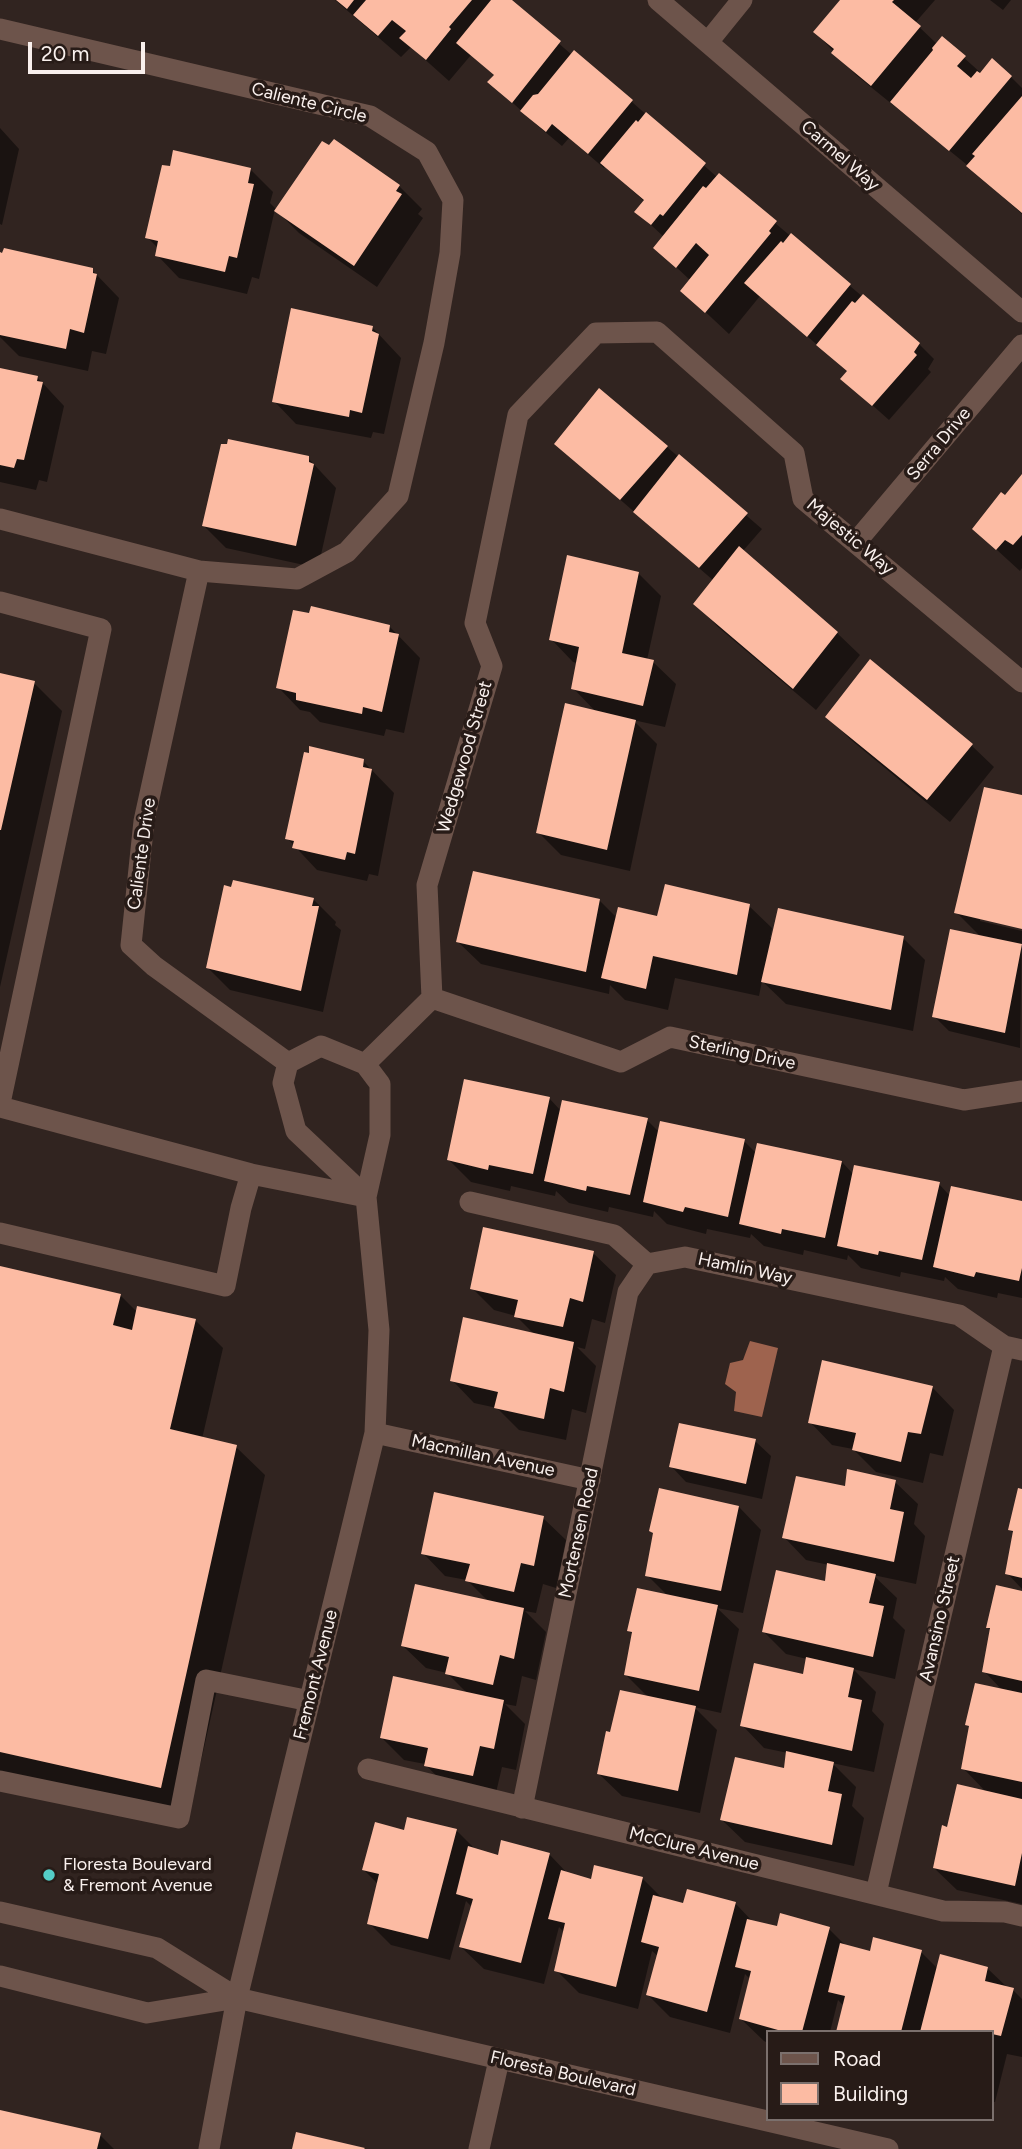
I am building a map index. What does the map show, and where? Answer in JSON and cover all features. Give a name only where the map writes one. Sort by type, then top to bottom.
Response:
[{"type":"street","name":"Carmel Way","points":[[658,0],[1022,312]]},
{"type":"street","points":[[708,42],[742,0]]},
{"type":"street","name":"Caliente Circle","points":[[0,29],[370,116],[427,152],[453,200],[450,253],[434,343],[398,496],[347,552],[297,579],[199,570]]},
{"type":"street","name":"Majestic Way","points":[[596,333],[657,332],[794,453],[803,499],[1022,681]]},
{"type":"street","name":"Wedgewood Street","points":[[432,998],[427,885],[492,666],[475,624],[518,415],[596,333]]},
{"type":"street","name":"Serra Drive","points":[[856,542],[1022,345]]},
{"type":"street","points":[[0,519],[199,570]]},
{"type":"street","name":"Caliente Drive","points":[[199,570],[144,821],[131,945],[154,966],[288,1063]]},
{"type":"street","points":[[0,602],[101,629],[0,1105],[251,1174],[366,1197]]},
{"type":"street","points":[[366,1197],[296,1131],[283,1083],[288,1063],[321,1046],[365,1064],[432,998]]},
{"type":"street","name":"Sterling Drive","points":[[432,998],[621,1062],[670,1037],[964,1100],[1022,1091]]},
{"type":"street","name":"Fremont Avenue","points":[[209,2149],[237,1998],[375,1433],[379,1331],[366,1197],[380,1135],[380,1084],[365,1064]]},
{"type":"street","points":[[0,1233],[225,1286],[251,1174]]},
{"type":"street","points":[[470,1202],[614,1235],[647,1264]]},
{"type":"street","name":"Hamlin Way","points":[[647,1264],[685,1256],[959,1315],[1013,1348]]},
{"type":"street","name":"Mortensen Road","points":[[522,1808],[628,1292],[647,1264]]},
{"type":"street","name":"Avansino Street","points":[[876,1893],[1013,1348]]},
{"type":"street","name":"Macmillan Avenue","points":[[375,1433],[590,1479]]},
{"type":"street","points":[[0,1781],[179,1818],[206,1680],[310,1701]]},
{"type":"street","name":"McClure Avenue","points":[[368,1769],[943,1911],[1004,1912],[1022,1916]]},
{"type":"street","name":"Floresta Boulevard","points":[[0,1912],[157,1948],[237,1998],[888,2149]]},
{"type":"street","name":"Floresta Boulevard","points":[[0,1976],[147,2013],[237,1998]]},
{"type":"street","points":[[479,2149],[499,2060]]},
{"type":"shaded area","points":[[750,1341],[778,1348],[762,1417],[734,1411],[736,1392],[725,1384],[730,1363],[743,1360]]},
{"type":"building","points":[[336,0],[354,0],[347,9]]},
{"type":"building","points":[[366,0],[472,0],[426,60],[399,38],[406,31],[392,20],[378,36],[353,15]]},
{"type":"building","points":[[491,0],[512,0],[561,41],[512,103],[487,82],[494,75],[456,43]]},
{"type":"building","points":[[840,0],[894,0],[892,2],[921,26],[871,86],[831,53],[834,49],[813,32]]},
{"type":"building","points":[[942,36],[966,56],[957,66],[971,78],[977,71],[980,73],[992,58],[1012,76],[949,151],[890,102]]},
{"type":"building","points":[[574,50],[633,100],[588,154],[552,124],[546,132],[520,111],[533,95],[538,94]]},
{"type":"building","points":[[1022,96],[1022,213],[966,166],[975,156],[972,154]]},
{"type":"building","points":[[646,112],[706,163],[663,216],[660,214],[651,225],[634,212],[644,200],[600,163]]},
{"type":"building","points":[[334,139],[400,185],[396,191],[402,194],[354,266],[274,211],[322,141],[329,145]]},
{"type":"building","points":[[173,150],[251,168],[248,183],[254,184],[237,258],[229,256],[225,272],[155,256],[158,241],[145,238],[162,165],[170,166]]},
{"type":"building","points":[[719,173],[777,221],[769,231],[771,233],[705,313],[680,291],[709,255],[696,243],[676,268],[653,248],[703,186],[706,188]]},
{"type":"building","points":[[791,233],[851,284],[807,337],[744,283]]},
{"type":"building","points":[[4,248],[93,268],[93,273],[97,274],[84,333],[70,329],[66,349],[0,335],[0,252],[2,253]]},
{"type":"building","points":[[863,294],[920,343],[914,352],[917,355],[872,406],[840,379],[847,371],[816,345],[852,301],[855,303]]},
{"type":"building","points":[[291,308],[373,326],[372,331],[379,334],[362,413],[350,410],[349,417],[272,402]]},
{"type":"building","points":[[0,368],[38,376],[37,381],[43,382],[24,460],[17,459],[14,468],[0,465]]},
{"type":"building","points":[[599,388],[668,446],[620,500],[554,444]]},
{"type":"building","points":[[228,439],[309,456],[309,462],[314,464],[296,546],[202,526],[221,444],[227,444]]},
{"type":"building","points":[[679,454],[748,513],[699,568],[633,512]]},
{"type":"building","points":[[1022,474],[1022,535],[1013,545],[1005,540],[996,550],[972,529],[1001,492],[1005,495]]},
{"type":"building","points":[[739,546],[838,632],[793,689],[693,604]]},
{"type":"building","points":[[567,555],[639,572],[622,653],[654,660],[643,706],[571,689],[579,647],[549,640]]},
{"type":"building","points":[[311,606],[390,625],[389,632],[399,634],[382,712],[363,707],[362,714],[296,700],[296,693],[276,688],[293,610],[309,613]]},
{"type":"building","points":[[870,659],[973,744],[927,800],[825,717]]},
{"type":"building","points":[[0,673],[35,681],[1,830],[0,830]]},
{"type":"building","points":[[565,703],[636,720],[607,850],[536,833]]},
{"type":"building","points":[[309,746],[364,759],[363,767],[372,769],[355,854],[347,852],[345,860],[292,848],[294,841],[285,839],[304,752],[309,753]]},
{"type":"building","points":[[984,787],[1022,795],[1022,929],[954,913]]},
{"type":"building","points":[[473,871],[600,899],[586,972],[456,942]]},
{"type":"building","points":[[233,880],[314,898],[312,906],[319,906],[301,991],[206,968],[224,885],[231,887]]},
{"type":"building","points":[[665,884],[750,904],[737,975],[653,956],[646,989],[601,978],[618,907],[657,916]]},
{"type":"building","points":[[778,908],[904,936],[891,1010],[761,982]]},
{"type":"building","points":[[950,929],[1022,944],[1005,1033],[932,1017]]},
{"type":"building","points":[[464,1079],[550,1097],[533,1174],[489,1165],[488,1170],[447,1160]]},
{"type":"building","points":[[562,1100],[648,1118],[630,1195],[587,1186],[586,1191],[544,1181]]},
{"type":"building","points":[[660,1121],[745,1139],[728,1217],[685,1207],[683,1212],[643,1202]]},
{"type":"building","points":[[757,1143],[842,1161],[825,1238],[782,1229],[781,1234],[739,1224]]},
{"type":"building","points":[[854,1165],[940,1182],[922,1260],[879,1251],[878,1255],[837,1246]]},
{"type":"building","points":[[951,1186],[1022,1201],[1022,1268],[1019,1281],[976,1272],[974,1277],[933,1267]]},
{"type":"building","points":[[483,1227],[594,1251],[583,1302],[570,1298],[563,1327],[514,1317],[518,1300],[470,1289]]},
{"type":"building","points":[[0,1266],[121,1294],[113,1325],[132,1330],[137,1306],[196,1319],[170,1429],[237,1445],[161,1788],[0,1752]]},
{"type":"building","points":[[463,1317],[574,1342],[564,1392],[550,1388],[544,1419],[494,1408],[498,1392],[450,1381]]},
{"type":"building","points":[[822,1360],[933,1386],[921,1434],[908,1432],[901,1462],[852,1450],[856,1433],[808,1423]]},
{"type":"building","points":[[679,1423],[756,1439],[746,1484],[669,1467]]},
{"type":"building","points":[[847,1469],[896,1480],[890,1509],[904,1512],[894,1562],[782,1538],[796,1476],[845,1486]]},
{"type":"building","points":[[659,1488],[739,1506],[721,1591],[645,1576],[653,1533],[649,1531]]},
{"type":"building","points":[[1018,1488],[1022,1489],[1022,1578],[1005,1574],[1013,1531],[1008,1530]]},
{"type":"building","points":[[434,1492],[544,1516],[534,1566],[521,1563],[514,1592],[465,1581],[470,1564],[421,1554]]},
{"type":"building","points":[[827,1563],[876,1574],[869,1603],[884,1606],[873,1657],[762,1632],[776,1570],[825,1581]]},
{"type":"building","points":[[415,1584],[524,1608],[514,1659],[500,1655],[493,1685],[445,1674],[449,1657],[401,1646]]},
{"type":"building","points":[[996,1585],[1022,1591],[1022,1681],[982,1672],[990,1628],[986,1628]]},
{"type":"building","points":[[637,1588],[718,1605],[699,1691],[624,1675],[632,1632],[627,1631]]},
{"type":"building","points":[[806,1657],[854,1668],[848,1697],[862,1700],[852,1751],[740,1726],[754,1663],[803,1674]]},
{"type":"building","points":[[393,1676],[504,1700],[494,1749],[480,1746],[473,1776],[424,1766],[428,1748],[380,1738]]},
{"type":"building","points":[[975,1683],[1022,1693],[1022,1782],[961,1769],[969,1726],[965,1725]]},
{"type":"building","points":[[620,1690],[696,1706],[678,1791],[597,1774],[606,1731],[610,1732]]},
{"type":"building","points":[[786,1751],[834,1762],[828,1791],[842,1794],[832,1845],[720,1820],[735,1757],[784,1768]]},
{"type":"building","points":[[957,1784],[1022,1799],[1022,1853],[1015,1886],[933,1868],[942,1825],[947,1827]]},
{"type":"building","points":[[407,1817],[457,1829],[428,1939],[367,1924],[379,1874],[362,1870],[375,1822],[404,1830]]},
{"type":"building","points":[[501,1840],[550,1853],[521,1963],[459,1947],[473,1899],[456,1894],[468,1846],[498,1855]]},
{"type":"building","points":[[594,1865],[643,1877],[616,1987],[554,1971],[565,1923],[548,1919],[561,1870],[591,1879]]},
{"type":"building","points":[[687,1889],[736,1902],[707,2012],[646,1995],[659,1947],[641,1942],[653,1895],[683,1903]]},
{"type":"building","points":[[780,1913],[830,1927],[803,2030],[778,2030],[739,2019],[751,1971],[735,1967],[747,1919],[777,1926]]},
{"type":"building","points":[[873,1937],[922,1950],[902,2030],[836,2030],[845,1996],[828,1992],[840,1943],[870,1951]]},
{"type":"building","points":[[940,1954],[988,1967],[985,1981],[1014,1988],[1001,2036],[994,2034],[994,2030],[921,2030]]},
{"type":"building","points":[[0,2110],[101,2133],[97,2149],[0,2149]]},
{"type":"building","points":[[296,2132],[365,2148],[292,2149]]},
{"type":"place","name":"Floresta Boulevard & Fremont Avenue","points":[[49,1875]]}]
